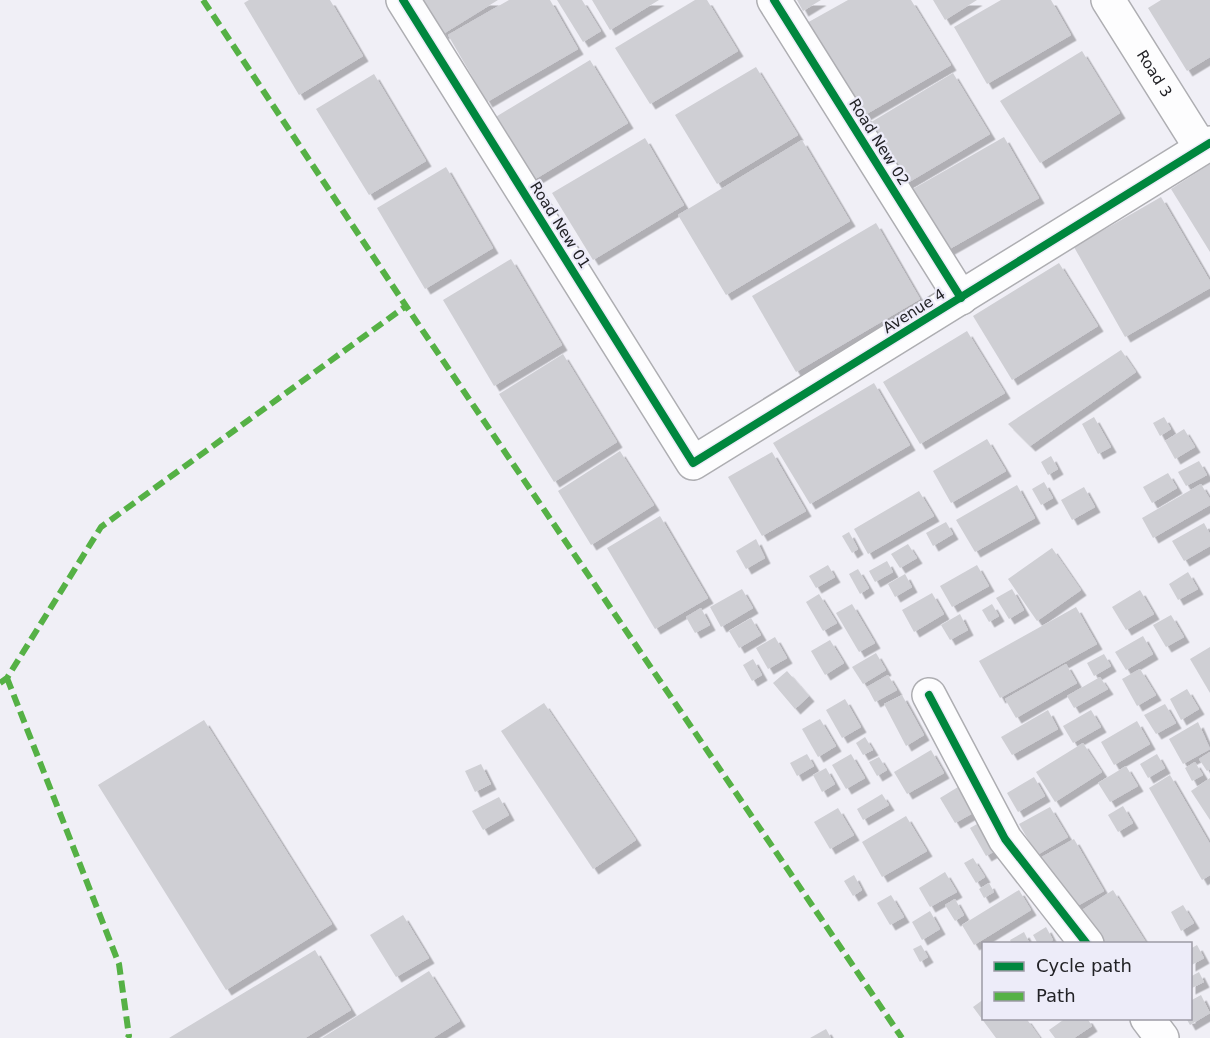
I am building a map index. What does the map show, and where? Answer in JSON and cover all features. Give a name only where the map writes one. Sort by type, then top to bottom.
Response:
[{"type":"street","name":"Road New 01","points":[[403,0],[693,464]]},
{"type":"street","name":"Road New 02","points":[[774,0],[962,298]]},
{"type":"street","name":"Road 3","points":[[1108,0],[1206,146]]},
{"type":"street","name":"Avenue 4","points":[[693,464],[1206,146]]},
{"type":"street","points":[[929,695],[1005,839],[1086,942]]},
{"type":"street","points":[[1148,1020],[1162,1038]]},
{"type":"building","points":[[249,0],[330,0],[363,56],[299,95],[244,3]]},
{"type":"building","points":[[422,0],[498,0],[443,34]]},
{"type":"building","points":[[509,0],[550,0],[578,49],[487,102],[448,35]]},
{"type":"building","points":[[557,0],[582,0],[601,31],[583,42]]},
{"type":"building","points":[[592,0],[659,0],[610,30]]},
{"type":"building","points":[[695,0],[707,0],[738,51],[650,104],[615,48]]},
{"type":"building","points":[[797,0],[821,0],[803,11]]},
{"type":"building","points":[[848,0],[911,0],[951,65],[863,116],[805,24]]},
{"type":"building","points":[[933,0],[977,0],[945,20]]},
{"type":"building","points":[[1001,0],[1051,0],[1071,35],[987,84],[954,27]]},
{"type":"building","points":[[1161,0],[1210,0],[1210,57],[1187,71],[1148,8]]},
{"type":"building","points":[[1082,51],[1120,113],[1040,163],[1000,101]]},
{"type":"building","points":[[590,60],[628,123],[532,181],[494,118]]},
{"type":"building","points":[[756,67],[798,135],[717,184],[675,115]]},
{"type":"building","points":[[953,73],[990,134],[904,185],[868,124]]},
{"type":"building","points":[[374,74],[426,161],[369,195],[316,109]]},
{"type":"building","points":[[1004,137],[1039,198],[946,251],[911,190]]},
{"type":"building","points":[[645,138],[684,205],[593,260],[552,193]]},
{"type":"building","points":[[802,140],[850,221],[726,295],[678,215]]},
{"type":"building","points":[[1210,164],[1210,252],[1171,189]]},
{"type":"building","points":[[446,167],[493,248],[425,289],[377,208]]},
{"type":"building","points":[[1161,197],[1210,281],[1210,288],[1125,337],[1074,247]]},
{"type":"building","points":[[876,223],[920,299],[796,372],[752,296]]},
{"type":"building","points":[[511,259],[562,345],[494,386],[443,300]]},
{"type":"building","points":[[1059,263],[1098,326],[1012,380],[973,316]]},
{"type":"building","points":[[967,331],[1005,393],[920,444],[883,382]]},
{"type":"building","points":[[1121,350],[1136,372],[1030,446],[1008,424]]},
{"type":"building","points":[[563,354],[617,442],[554,482],[499,394]]},
{"type":"building","points":[[874,383],[910,445],[810,504],[773,443]]},
{"type":"building","points":[[1094,417],[1111,447],[1098,454],[1082,424]]},
{"type":"building","points":[[1164,417],[1171,429],[1160,436],[1153,423]]},
{"type":"building","points":[[1184,429],[1195,447],[1175,459],[1165,441]]},
{"type":"building","points":[[987,439],[1006,471],[951,503],[933,471]]},
{"type":"building","points":[[620,451],[654,505],[591,545],[558,491]]},
{"type":"building","points":[[772,452],[806,511],[762,536],[728,477]]},
{"type":"building","points":[[1051,456],[1058,469],[1048,475],[1041,462]]},
{"type":"building","points":[[1199,461],[1207,475],[1186,486],[1178,472]]},
{"type":"building","points":[[1168,473],[1177,488],[1152,503],[1143,487]]},
{"type":"building","points":[[1044,482],[1053,498],[1041,505],[1032,489]]},
{"type":"building","points":[[1201,484],[1210,499],[1210,505],[1153,538],[1142,518]]},
{"type":"building","points":[[1017,485],[1035,518],[975,552],[956,520]]},
{"type":"building","points":[[1084,487],[1095,507],[1072,520],[1061,500]]},
{"type":"building","points":[[919,491],[934,516],[868,554],[854,529]]},
{"type":"building","points":[[660,516],[708,598],[655,629],[607,548]]},
{"type":"building","points":[[946,522],[953,534],[933,546],[926,533]]},
{"type":"building","points":[[1204,523],[1210,534],[1210,546],[1184,561],[1172,541]]},
{"type":"building","points":[[849,532],[858,549],[852,553],[842,536]]},
{"type":"building","points":[[756,539],[765,558],[746,569],[736,551]]},
{"type":"building","points":[[908,544],[917,558],[900,568],[891,554]]},
{"type":"building","points":[[1052,548],[1081,590],[1037,621],[1008,579]]},
{"type":"building","points":[[887,561],[893,572],[875,582],[869,571]]},
{"type":"building","points":[[828,565],[835,577],[816,588],[809,576]]},
{"type":"building","points":[[977,565],[989,586],[952,607],[940,586]]},
{"type":"building","points":[[858,569],[869,588],[860,594],[849,574]]},
{"type":"building","points":[[1188,572],[1198,589],[1178,600],[1169,584]]},
{"type":"building","points":[[905,574],[912,587],[895,597],[888,584]]},
{"type":"building","points":[[742,589],[753,608],[721,627],[710,607]]},
{"type":"building","points":[[1012,589],[1024,610],[1009,619],[996,598]]},
{"type":"building","points":[[1140,590],[1154,614],[1126,630],[1112,607]]},
{"type":"building","points":[[932,593],[944,614],[914,632],[902,610]]},
{"type":"building","points":[[819,594],[837,623],[823,631],[806,602]]},
{"type":"building","points":[[852,604],[875,643],[859,652],[836,613]]},
{"type":"building","points":[[992,604],[999,616],[989,622],[982,610]]},
{"type":"building","points":[[1076,607],[1097,644],[1000,698],[979,661]]},
{"type":"building","points":[[701,608],[710,625],[695,633],[686,617]]},
{"type":"building","points":[[960,614],[968,630],[950,640],[941,625]]},
{"type":"building","points":[[1171,615],[1184,637],[1166,647],[1153,625]]},
{"type":"building","points":[[751,618],[761,635],[739,648],[729,631]]},
{"type":"building","points":[[1143,636],[1153,654],[1126,670],[1115,652]]},
{"type":"building","points":[[775,637],[787,658],[768,669],[756,648]]},
{"type":"building","points":[[830,640],[844,663],[825,675],[811,651]]},
{"type":"building","points":[[1210,647],[1210,693],[1190,659]]},
{"type":"building","points":[[876,653],[886,670],[863,684],[852,667]]},
{"type":"building","points":[[1104,654],[1111,666],[1094,676],[1087,663]]},
{"type":"building","points":[[753,659],[762,675],[752,681],[743,665]]},
{"type":"building","points":[[1066,664],[1077,683],[1016,718],[1005,699]]},
{"type":"building","points":[[1140,669],[1156,695],[1137,706],[1122,679]]},
{"type":"building","points":[[787,671],[809,696],[795,709],[773,683]]},
{"type":"building","points":[[888,675],[897,690],[875,702],[867,687]]},
{"type":"building","points":[[1100,677],[1108,689],[1074,708],[1067,696]]},
{"type":"building","points":[[1187,689],[1199,709],[1181,720],[1170,699]]},
{"type":"building","points":[[902,695],[924,735],[906,746],[884,704]]},
{"type":"building","points":[[845,699],[861,727],[842,738],[826,710]]},
{"type":"building","points":[[544,703],[636,840],[593,869],[501,731]]},
{"type":"building","points":[[1165,704],[1176,723],[1156,734],[1144,715]]},
{"type":"building","points":[[1048,710],[1058,729],[1012,755],[1001,737]]},
{"type":"building","points":[[1091,710],[1101,727],[1073,743],[1063,726]]},
{"type":"building","points":[[820,719],[836,746],[818,757],[802,729]]},
{"type":"building","points":[[204,720],[332,924],[226,990],[98,785]]},
{"type":"building","points":[[1137,721],[1150,744],[1114,765],[1101,742]]},
{"type":"building","points":[[1198,722],[1210,749],[1183,764],[1169,739]]},
{"type":"building","points":[[865,737],[873,750],[863,755],[856,743]]},
{"type":"building","points":[[1083,743],[1102,772],[1055,802],[1036,772]]},
{"type":"building","points":[[931,750],[944,773],[907,794],[894,772]]},
{"type":"building","points":[[1210,752],[1210,769],[1207,771],[1199,759]]},
{"type":"building","points":[[807,754],[814,766],[797,776],[790,763]]},
{"type":"building","points":[[851,754],[865,778],[846,789],[832,765]]},
{"type":"building","points":[[1157,754],[1165,768],[1148,778],[1140,764]]},
{"type":"building","points":[[879,757],[887,770],[877,776],[869,762]]},
{"type":"building","points":[[1195,762],[1203,775],[1192,781],[1185,768]]},
{"type":"building","points":[[481,764],[491,784],[475,792],[465,771]]},
{"type":"building","points":[[1126,766],[1138,786],[1110,802],[1098,783]]},
{"type":"building","points":[[826,768],[835,784],[822,792],[813,775]]},
{"type":"building","points":[[1170,775],[1210,844],[1210,875],[1202,880],[1149,788]]},
{"type":"building","points":[[1034,777],[1045,796],[1018,812],[1007,793]]},
{"type":"building","points":[[1210,778],[1210,820],[1191,791]]},
{"type":"building","points":[[958,787],[973,813],[955,823],[940,798]]},
{"type":"building","points":[[882,794],[889,805],[863,820],[857,809]]},
{"type":"building","points":[[499,797],[509,815],[483,830],[472,811]]},
{"type":"building","points":[[1123,806],[1133,823],[1118,832],[1108,815]]},
{"type":"building","points":[[1050,807],[1068,837],[1037,855],[1019,824]]},
{"type":"building","points":[[838,808],[854,835],[830,849],[814,822]]},
{"type":"building","points":[[906,816],[927,851],[882,877],[862,842]]},
{"type":"building","points":[[986,819],[1002,847],[986,856],[970,828]]},
{"type":"building","points":[[1074,839],[1104,891],[1070,910],[1040,858]]},
{"type":"building","points":[[973,858],[985,877],[976,883],[964,863]]},
{"type":"building","points":[[945,872],[957,892],[930,907],[919,888]]},
{"type":"building","points":[[854,875],[862,890],[853,896],[844,881]]},
{"type":"building","points":[[989,883],[994,892],[984,898],[979,889]]},
{"type":"building","points":[[1019,890],[1031,910],[974,945],[962,925]]},
{"type":"building","points":[[1113,890],[1146,942],[1094,942],[1076,914]]},
{"type":"building","points":[[891,895],[904,917],[890,925],[877,903]]},
{"type":"building","points":[[955,899],[964,915],[955,921],[945,905]]},
{"type":"building","points":[[1183,905],[1194,923],[1181,931],[1171,912]]},
{"type":"building","points":[[930,911],[940,929],[922,940],[912,922]]},
{"type":"building","points":[[403,915],[429,958],[396,977],[370,935]]},
{"type":"building","points":[[1046,927],[1053,940],[1037,942],[1033,935]]},
{"type":"building","points":[[1024,932],[1029,942],[1011,942],[1010,940]]},
{"type":"building","points":[[921,945],[928,957],[920,962],[913,949]]},
{"type":"building","points":[[1197,945],[1204,958],[1192,965],[1192,948]]},
{"type":"building","points":[[315,950],[351,1010],[305,1038],[169,1038]]},
{"type":"building","points":[[429,971],[460,1021],[433,1038],[322,1038]]},
{"type":"building","points":[[1199,972],[1204,982],[1192,988],[1192,976]]},
{"type":"building","points":[[1201,995],[1210,1013],[1190,1025],[1187,1020],[1192,1020],[1192,1000]]},
{"type":"building","points":[[982,1000],[982,1019],[973,1007]]},
{"type":"building","points":[[983,1020],[1027,1020],[1040,1038],[996,1038]]},
{"type":"building","points":[[1063,1020],[1088,1020],[1092,1026],[1074,1038],[1055,1038],[1049,1030]]},
{"type":"building","points":[[826,1029],[831,1038],[810,1038]]},
{"type":"marked path","points":[[203,0],[406,306],[902,1038]]},
{"type":"marked path","points":[[0,683],[7,678],[101,527],[406,306]]},
{"type":"marked path","points":[[7,678],[119,964],[129,1036],[127,1038]]},
{"type":"cycle path","points":[[403,0],[693,463],[1210,143]]},
{"type":"cycle path","points":[[774,0],[961,298]]},
{"type":"cycle path","points":[[929,695],[1005,839],[1085,942]]}]
